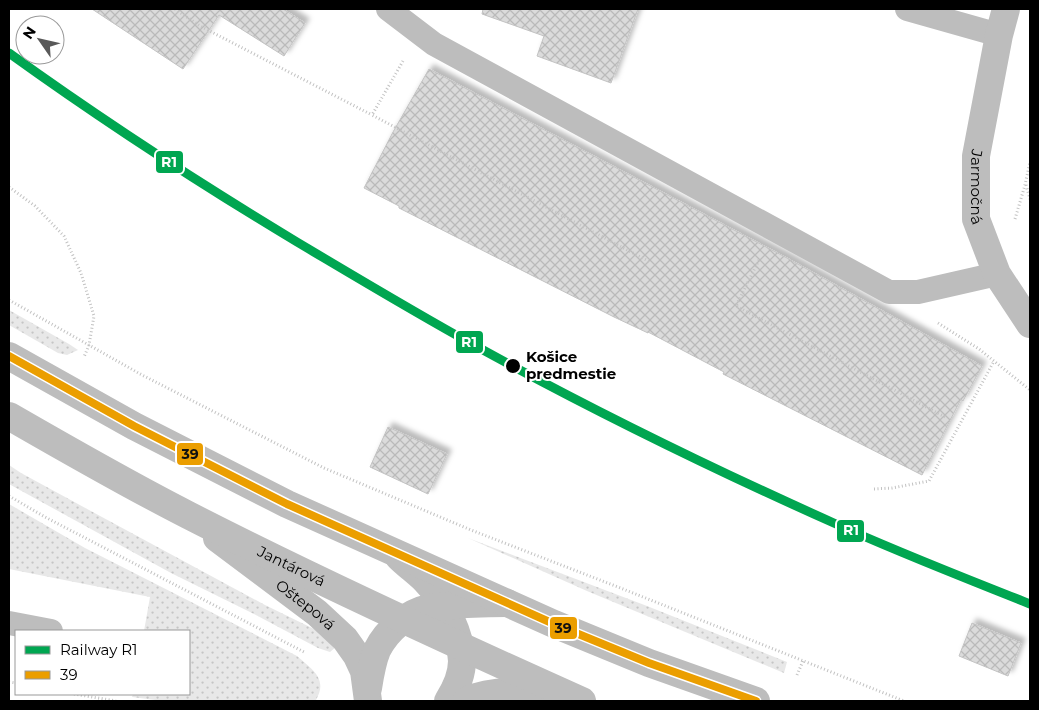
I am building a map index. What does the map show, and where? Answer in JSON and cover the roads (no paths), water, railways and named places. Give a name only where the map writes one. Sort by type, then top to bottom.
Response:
[{"type":"street","name":"Jarmočná","points":[[1006,9],[999,35],[976,156],[976,219],[997,274],[1030,324]]},
{"type":"street","points":[[9,356],[134,426],[287,504],[554,624],[649,662],[756,701]]},
{"type":"street","name":"Jantárová","points":[[9,416],[186,514],[402,620],[582,701]]},
{"type":"street","name":"Oštepová","points":[[186,514],[317,613],[345,639],[357,656],[364,672],[368,697]]},
{"type":"street","points":[[391,551],[426,581],[445,606],[460,646],[462,662],[460,675],[448,701]]},
{"type":"street","points":[[368,697],[371,669],[377,650],[388,634],[402,620],[416,612],[430,608],[483,603],[507,603]]},
{"type":"street","points":[[466,701],[493,693],[545,695],[575,701]]},
{"type":"lane","points":[[388,9],[434,44],[889,292],[918,292],[997,274]]},
{"type":"lane","points":[[907,9],[999,35]]},
{"type":"lane","points":[[9,623],[46,630]]},
{"type":"rail line","name":"R1","points":[[9,53],[115,127],[224,197],[407,307],[518,369],[653,438],[790,503],[884,545],[1030,604]]},
{"type":"place","name":"Košice predmestie","points":[[513,366]]}]
